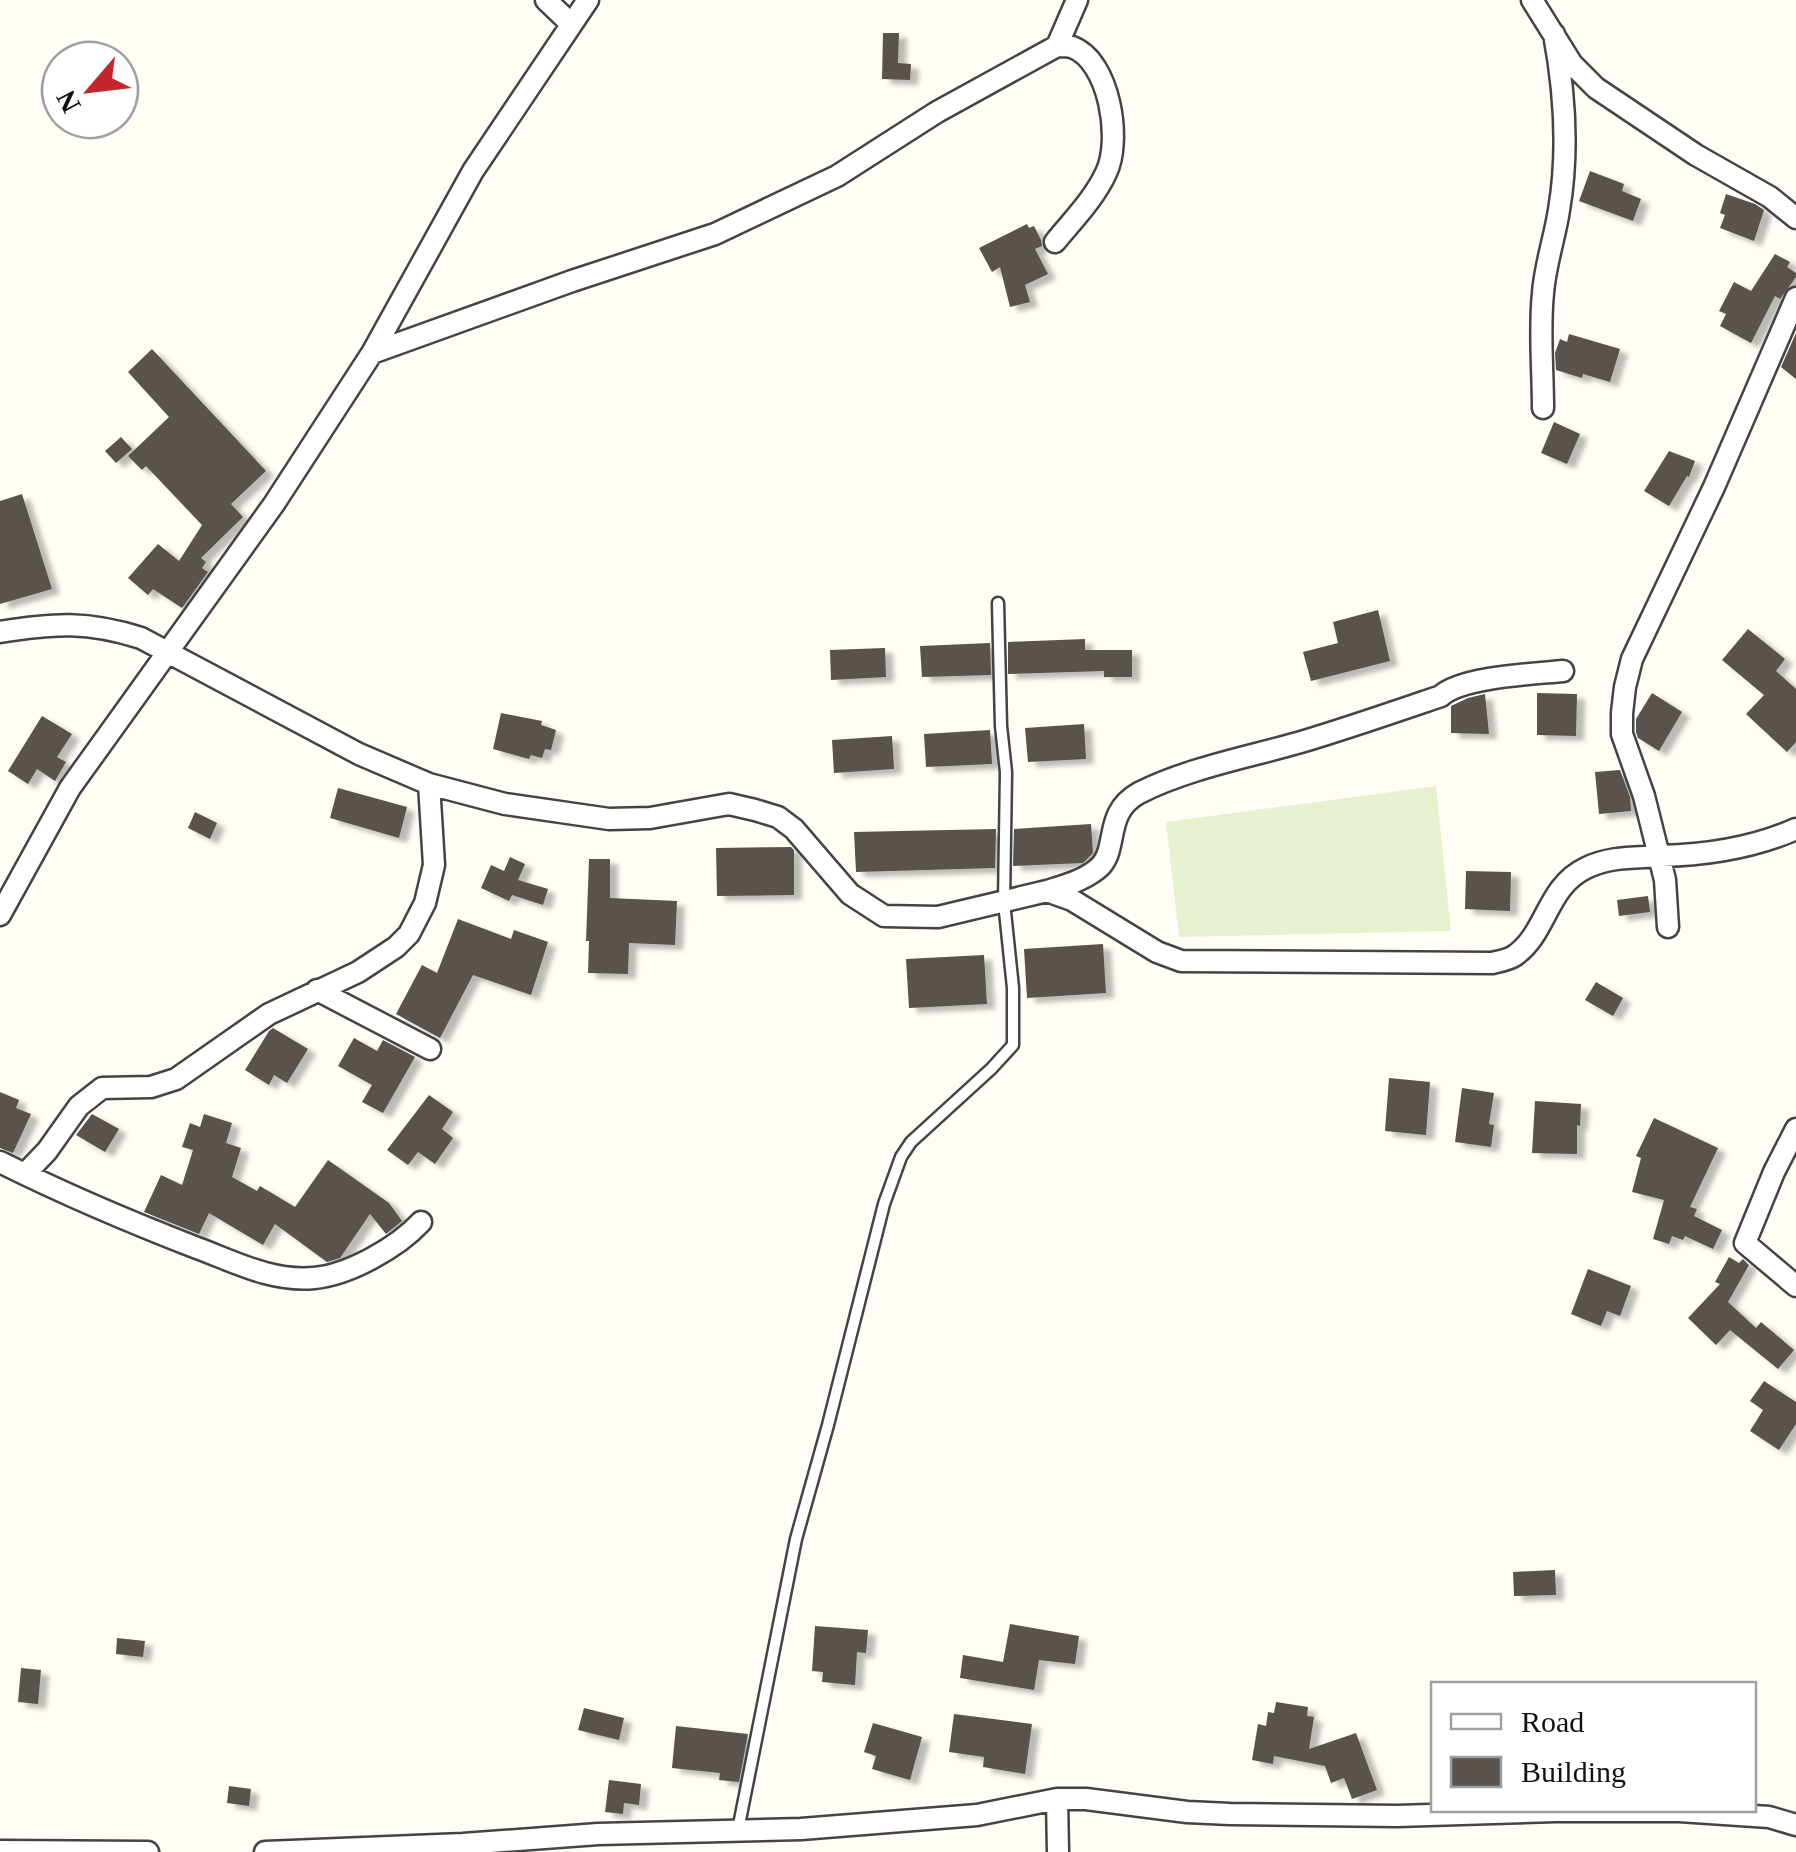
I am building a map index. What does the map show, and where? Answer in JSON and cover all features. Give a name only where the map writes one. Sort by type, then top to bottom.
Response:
[{"type":"street","points":[[546,0],[571,24]]},
{"type":"street","points":[[0,915],[70,788],[274,504],[372,353],[473,171],[588,0]]},
{"type":"street","points":[[1056,46],[1076,0]]},
{"type":"street","points":[[1532,0],[1572,64],[1596,88],[1696,155],[1770,197],[1796,218]]},
{"type":"street","points":[[1543,408],[1542,292],[1566,158],[1554,34]]},
{"type":"street","points":[[372,353],[715,234],[837,176],[937,112],[1056,46],[1070,46],[1094,67],[1108,91],[1114,143],[1108,172],[1054,242]]},
{"type":"street","points":[[1668,926],[1666,880],[1644,796],[1622,734],[1628,673],[1796,298]]},
{"type":"street","points":[[0,632],[80,624],[141,638],[359,754],[429,784],[505,804],[608,819],[650,818],[729,804],[778,817],[794,829],[850,894],[884,916],[938,917],[1066,886],[1097,870],[1105,860],[1119,808],[1138,794],[1228,762],[1356,726],[1441,696],[1450,688],[1562,671]]},
{"type":"street","points":[[25,1174],[66,1128],[79,1106],[102,1088],[164,1085],[176,1079],[269,1014],[378,961],[409,934],[425,902],[434,866],[429,784]]},
{"type":"street","points":[[1046,891],[1072,900],[1157,952],[1182,961],[1492,963],[1512,958],[1524,948],[1564,882],[1584,869],[1633,856],[1726,851],[1796,829]]},
{"type":"street","points":[[317,990],[430,1049]]},
{"type":"street","points":[[1796,1129],[1774,1172],[1746,1244],[1796,1286]]},
{"type":"street","points":[[0,1162],[140,1226],[272,1277],[315,1278],[340,1271],[377,1256],[420,1222]]},
{"type":"street","points":[[1057,1799],[1058,1852]]},
{"type":"street","points":[[264,1852],[598,1834],[801,1828],[977,1815],[1057,1799],[1230,1814],[1414,1816],[1527,1812]]},
{"type":"street","points":[[1693,1812],[1769,1817],[1796,1826]]},
{"type":"street","points":[[732,1852],[738,1830]]},
{"type":"street","points":[[0,1851],[148,1852]]},
{"type":"lane","points":[[738,1830],[796,1539],[884,1204],[901,1157],[912,1142],[1012,1044],[1013,988],[1004,902],[1006,772],[998,603]]},
{"type":"green space","points":[[1436,786],[1451,931],[1179,937],[1166,822]]},
{"type":"building","points":[[883,33],[899,33],[898,63],[911,64],[910,80],[882,79]]},
{"type":"building","points":[[1590,171],[1624,184],[1622,191],[1641,199],[1633,221],[1579,201]]},
{"type":"building","points":[[1726,194],[1764,210],[1754,241],[1720,228]]},
{"type":"building","points":[[1027,224],[1029,228],[1034,226],[1041,240],[1042,246],[1035,249],[1048,274],[1025,285],[1030,302],[1010,307],[1000,267],[992,272],[979,248]]},
{"type":"building","points":[[1775,254],[1790,262],[1787,267],[1796,277],[1780,299],[1775,296],[1751,343],[1720,326],[1726,314],[1719,311],[1734,282],[1751,291]]},
{"type":"building","points":[[1796,333],[1796,379],[1781,367]]},
{"type":"building","points":[[1569,334],[1620,349],[1610,382],[1556,370],[1555,353],[1560,339],[1567,342]]},
{"type":"building","points":[[152,349],[266,471],[231,504],[243,517],[201,558],[206,562],[202,568],[208,572],[182,608],[153,589],[148,595],[128,578],[158,544],[179,561],[202,525],[146,466],[142,470],[128,456],[169,417],[128,372]]},
{"type":"building","points":[[1554,422],[1580,434],[1567,464],[1541,453]]},
{"type":"building","points":[[121,437],[132,449],[116,463],[105,451]]},
{"type":"building","points":[[1669,451],[1695,461],[1669,506],[1644,491]]},
{"type":"building","points":[[22,494],[52,589],[0,604],[0,501]]},
{"type":"building","points":[[1378,610],[1390,661],[1311,681],[1303,652],[1338,643],[1333,622]]},
{"type":"building","points":[[1748,629],[1785,659],[1776,671],[1796,689],[1796,742],[1787,752],[1746,714],[1764,695],[1722,660]]},
{"type":"building","points":[[1085,639],[1085,650],[1132,650],[1132,677],[1104,677],[1104,671],[1008,674],[1008,642]]},
{"type":"building","points":[[990,643],[991,675],[922,677],[920,646]]},
{"type":"building","points":[[885,648],[886,677],[831,680],[830,650]]},
{"type":"building","points":[[1537,693],[1577,694],[1576,736],[1537,735]]},
{"type":"building","points":[[1652,693],[1682,712],[1659,751],[1638,738],[1636,732],[1636,719]]},
{"type":"building","points":[[1485,694],[1489,734],[1451,733],[1451,706]]},
{"type":"building","points":[[501,713],[542,721],[541,725],[556,730],[551,750],[545,749],[542,758],[531,755],[529,759],[493,749]]},
{"type":"building","points":[[42,716],[72,734],[57,757],[66,762],[55,781],[37,769],[28,784],[8,771]]},
{"type":"building","points":[[1084,724],[1086,759],[1028,762],[1025,728]]},
{"type":"building","points":[[990,730],[992,764],[926,767],[924,734]]},
{"type":"building","points":[[892,736],[894,769],[834,773],[832,740]]},
{"type":"building","points":[[1620,770],[1631,811],[1599,814],[1595,772]]},
{"type":"building","points":[[338,788],[407,807],[399,838],[330,818]]},
{"type":"building","points":[[195,812],[217,823],[210,839],[188,828]]},
{"type":"building","points":[[1091,824],[1093,853],[1083,863],[1013,866],[1014,829]]},
{"type":"building","points":[[996,829],[995,868],[856,872],[854,832]]},
{"type":"building","points":[[791,847],[794,895],[717,896],[716,848]]},
{"type":"building","points":[[510,857],[525,864],[518,880],[548,889],[543,905],[512,895],[509,901],[481,888],[491,865],[504,871]]},
{"type":"building","points":[[589,859],[610,859],[610,898],[677,901],[675,945],[629,943],[628,974],[588,973]]},
{"type":"building","points":[[1466,871],[1511,872],[1510,911],[1465,909]]},
{"type":"building","points":[[1648,896],[1650,912],[1619,916],[1617,900]]},
{"type":"building","points":[[458,919],[511,939],[514,930],[548,942],[531,995],[473,975],[440,1038],[396,1014],[422,965],[437,973]]},
{"type":"building","points":[[1103,944],[1106,993],[1027,998],[1024,949]]},
{"type":"building","points":[[984,955],[987,1004],[909,1008],[906,959]]},
{"type":"building","points":[[1596,982],[1623,998],[1613,1016],[1585,1000]]},
{"type":"building","points":[[273,1028],[308,1049],[287,1083],[274,1075],[269,1085],[245,1070]]},
{"type":"building","points":[[354,1038],[377,1051],[383,1040],[415,1057],[383,1113],[362,1102],[372,1085],[338,1066]]},
{"type":"building","points":[[1389,1078],[1430,1082],[1426,1135],[1385,1131]]},
{"type":"building","points":[[1462,1088],[1494,1093],[1489,1124],[1494,1125],[1491,1147],[1455,1142]]},
{"type":"building","points":[[0,1092],[19,1100],[16,1108],[31,1114],[13,1153],[0,1148]]},
{"type":"building","points":[[429,1095],[453,1112],[442,1129],[453,1138],[435,1164],[418,1152],[408,1165],[387,1150]]},
{"type":"building","points":[[1535,1101],[1581,1104],[1577,1154],[1532,1153]]},
{"type":"building","points":[[92,1114],[119,1129],[105,1152],[76,1135]]},
{"type":"building","points":[[204,1114],[232,1123],[226,1143],[241,1148],[232,1177],[257,1191],[260,1186],[295,1207],[328,1160],[389,1203],[402,1221],[386,1234],[370,1214],[340,1258],[327,1262],[275,1224],[263,1245],[209,1213],[199,1234],[144,1212],[161,1175],[182,1185],[193,1150],[182,1147],[190,1123],[200,1127]]},
{"type":"building","points":[[1654,1118],[1718,1148],[1690,1207],[1697,1209],[1694,1216],[1722,1230],[1713,1249],[1685,1236],[1683,1240],[1672,1236],[1669,1244],[1653,1239],[1664,1200],[1632,1192],[1641,1158],[1636,1156]]},
{"type":"building","points":[[1729,1257],[1739,1263],[1743,1259],[1749,1265],[1728,1302],[1756,1328],[1761,1322],[1794,1350],[1778,1369],[1730,1330],[1716,1345],[1688,1318],[1720,1284],[1715,1282]]},
{"type":"building","points":[[1588,1269],[1631,1286],[1620,1316],[1607,1311],[1601,1326],[1571,1314]]},
{"type":"building","points":[[1764,1381],[1796,1402],[1796,1424],[1779,1450],[1750,1431],[1763,1410],[1750,1401]]},
{"type":"building","points":[[1555,1570],[1556,1595],[1514,1596],[1513,1572]]},
{"type":"building","points":[[1010,1624],[1079,1636],[1075,1664],[1039,1660],[1034,1690],[960,1678],[963,1655],[1003,1662]]},
{"type":"building","points":[[815,1626],[868,1630],[866,1653],[857,1652],[855,1685],[822,1682],[823,1672],[812,1671]]},
{"type":"building","points":[[117,1638],[145,1641],[143,1657],[116,1654]]},
{"type":"building","points":[[21,1668],[41,1670],[38,1704],[18,1702]]},
{"type":"building","points":[[1276,1702],[1308,1707],[1307,1716],[1314,1717],[1309,1749],[1356,1733],[1377,1790],[1352,1799],[1344,1778],[1331,1783],[1325,1766],[1274,1756],[1273,1764],[1252,1760],[1258,1724],[1266,1726],[1268,1712],[1274,1713]]},
{"type":"building","points":[[584,1708],[624,1718],[619,1740],[578,1730]]},
{"type":"building","points":[[954,1714],[1032,1724],[1025,1774],[983,1767],[984,1757],[949,1752]]},
{"type":"building","points":[[873,1723],[922,1737],[910,1780],[872,1769],[876,1756],[864,1752]]},
{"type":"building","points":[[676,1726],[748,1734],[739,1782],[719,1780],[720,1773],[672,1768]]},
{"type":"building","points":[[609,1780],[641,1784],[639,1805],[624,1803],[623,1814],[605,1812]]},
{"type":"building","points":[[229,1786],[251,1789],[249,1806],[227,1803]]}]
